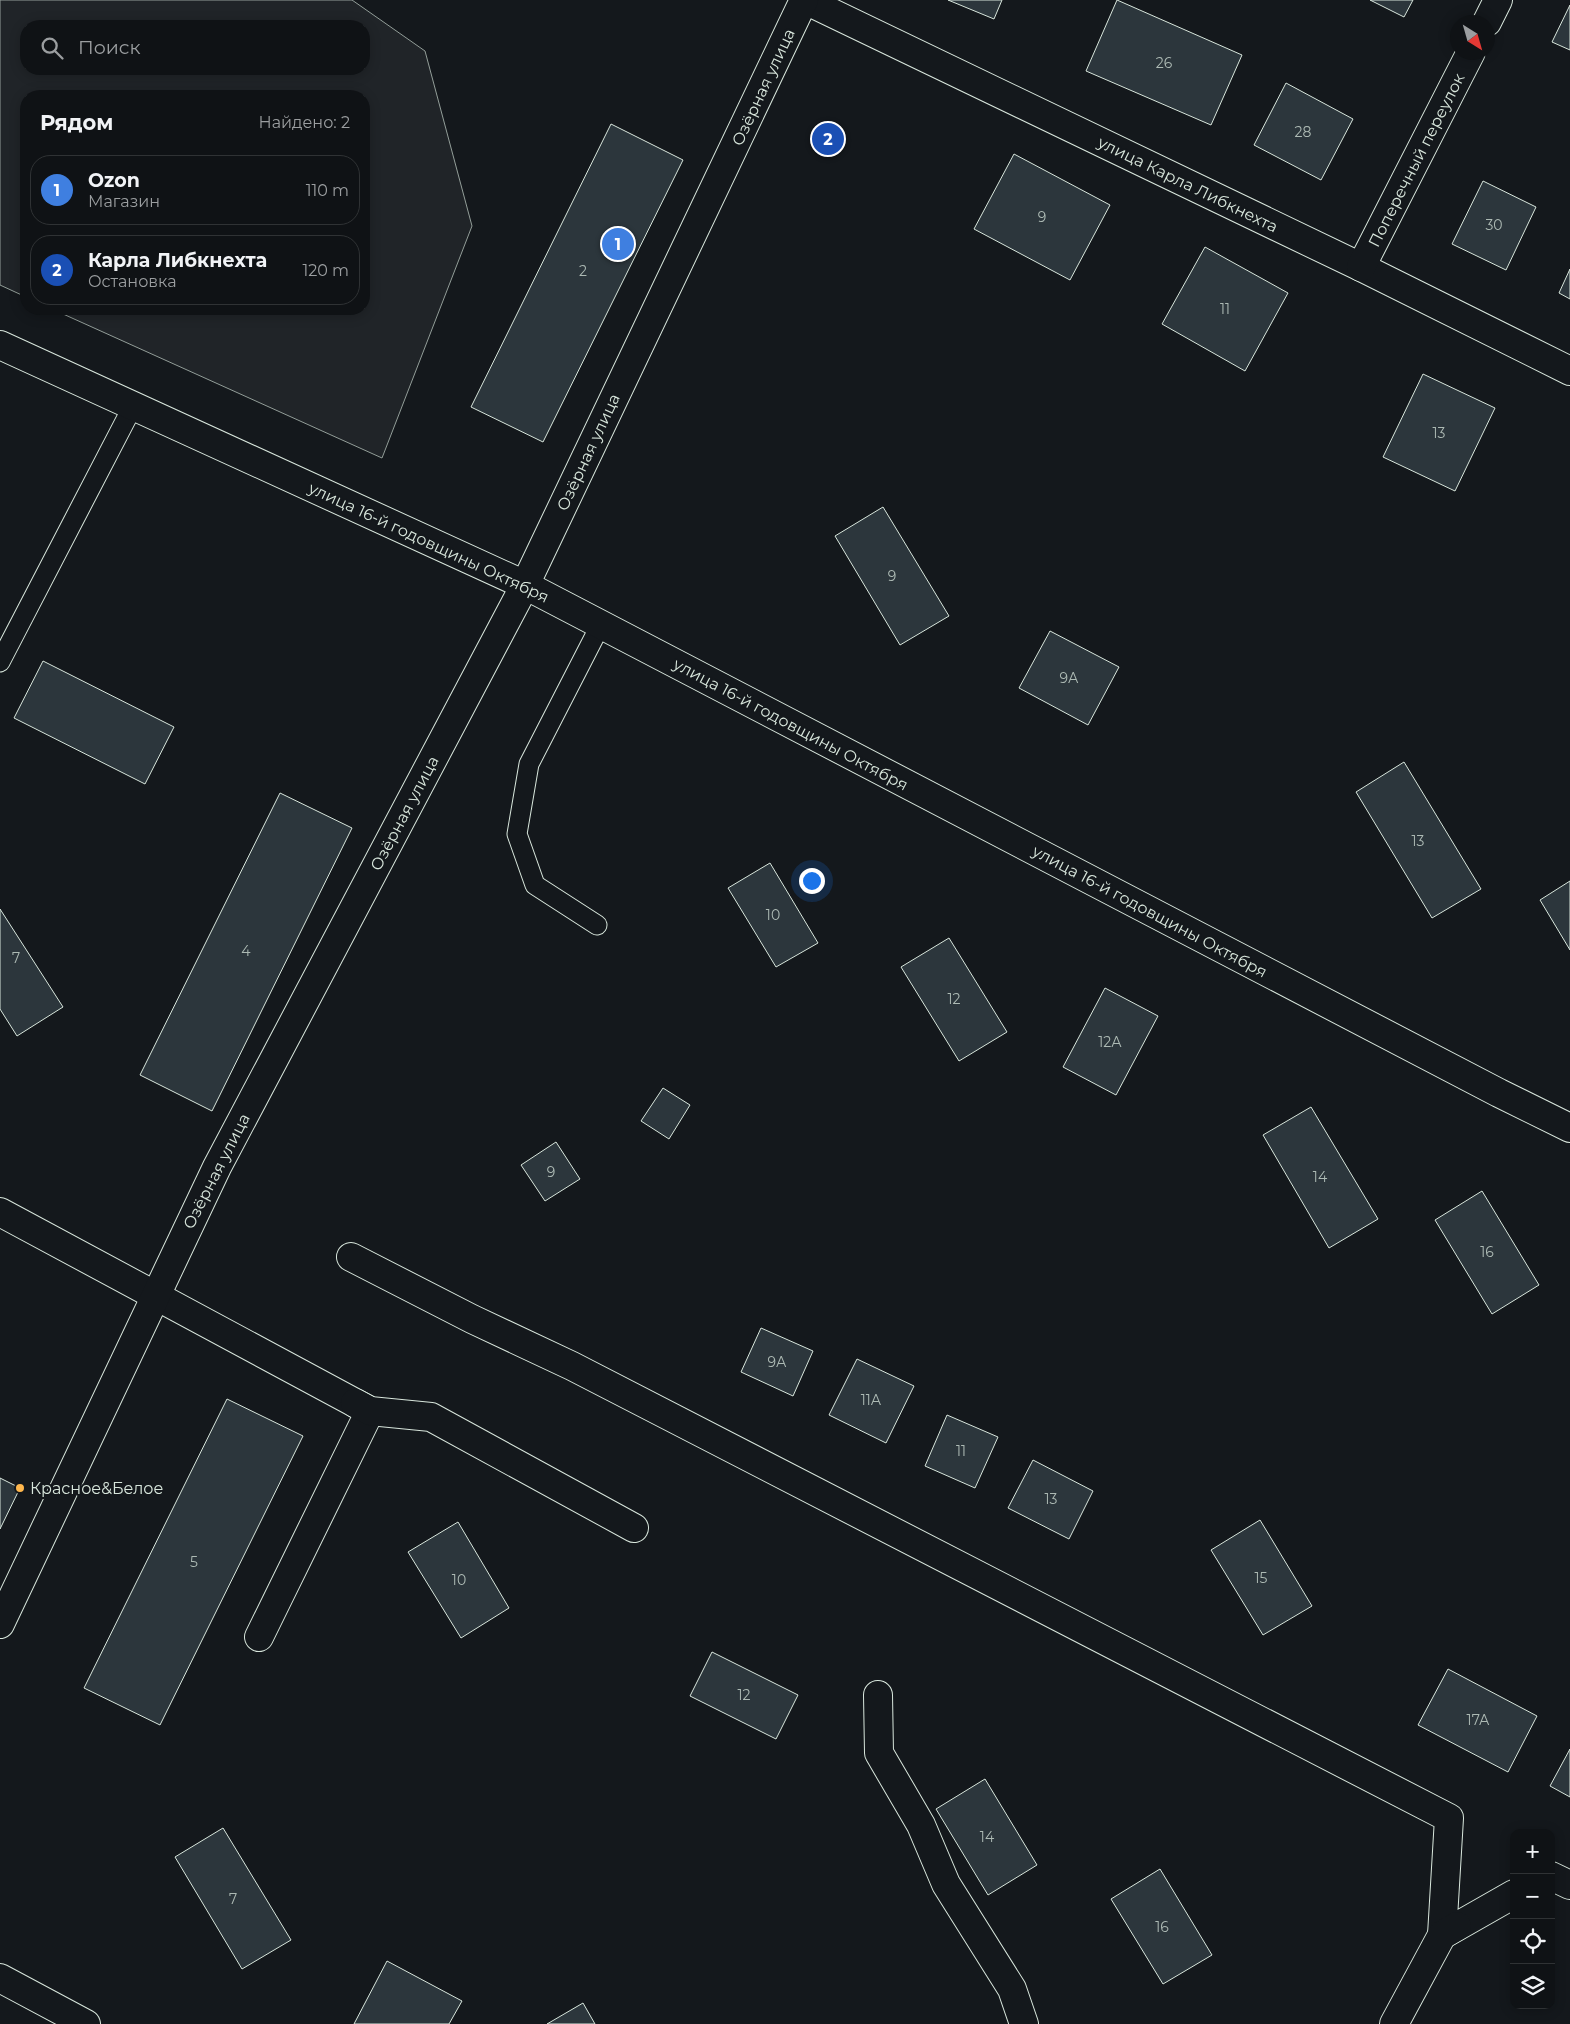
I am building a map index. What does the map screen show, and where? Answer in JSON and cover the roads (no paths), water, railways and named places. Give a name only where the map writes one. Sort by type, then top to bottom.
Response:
[{"type":"street","name":"улица Карла Либкнехта","points":[[804,0],[1361,267],[1570,372]]},
{"type":"street","name":"Озёрная улица","points":[[0,1624],[216,1167],[525,585],[804,0]]},
{"type":"street","points":[[1490,15],[1498,0]]},
{"type":"street","name":"Поперечный переулок","points":[[1361,267],[1468,60]]},
{"type":"street","name":"улица 16-й годовщины Октября","points":[[0,345],[525,585],[1490,1089],[1570,1128]]},
{"type":"street","points":[[351,1257],[472,1319],[572,1366],[761,1466],[1449,1818],[1442,1935],[1394,2024]]},
{"type":"street","points":[[155,1297],[370,1411],[431,1417],[634,1528]]},
{"type":"street","points":[[259,1637],[370,1411]]},
{"type":"street","points":[[878,1695],[879,1753],[921,1825],[946,1884],[1012,1989],[1024,2024]]},
{"type":"street","points":[[1555,1878],[1570,1885]]},
{"type":"street","points":[[1442,1935],[1510,1896]]},
{"type":"street","points":[[0,1978],[86,2024]]},
{"type":"lane","points":[[0,662],[133,406]]},
{"type":"lane","points":[[597,925],[535,885],[517,834],[529,764],[601,624]]},
{"type":"lane","points":[[0,1212],[155,1297]]},
{"type":"place","name":"Карла Либкнехта","points":[[828,139]]},
{"type":"place","name":"Ozon","points":[[618,244]]},
{"type":"place","name":"Красное&Белое","points":[[20,1488]]}]
